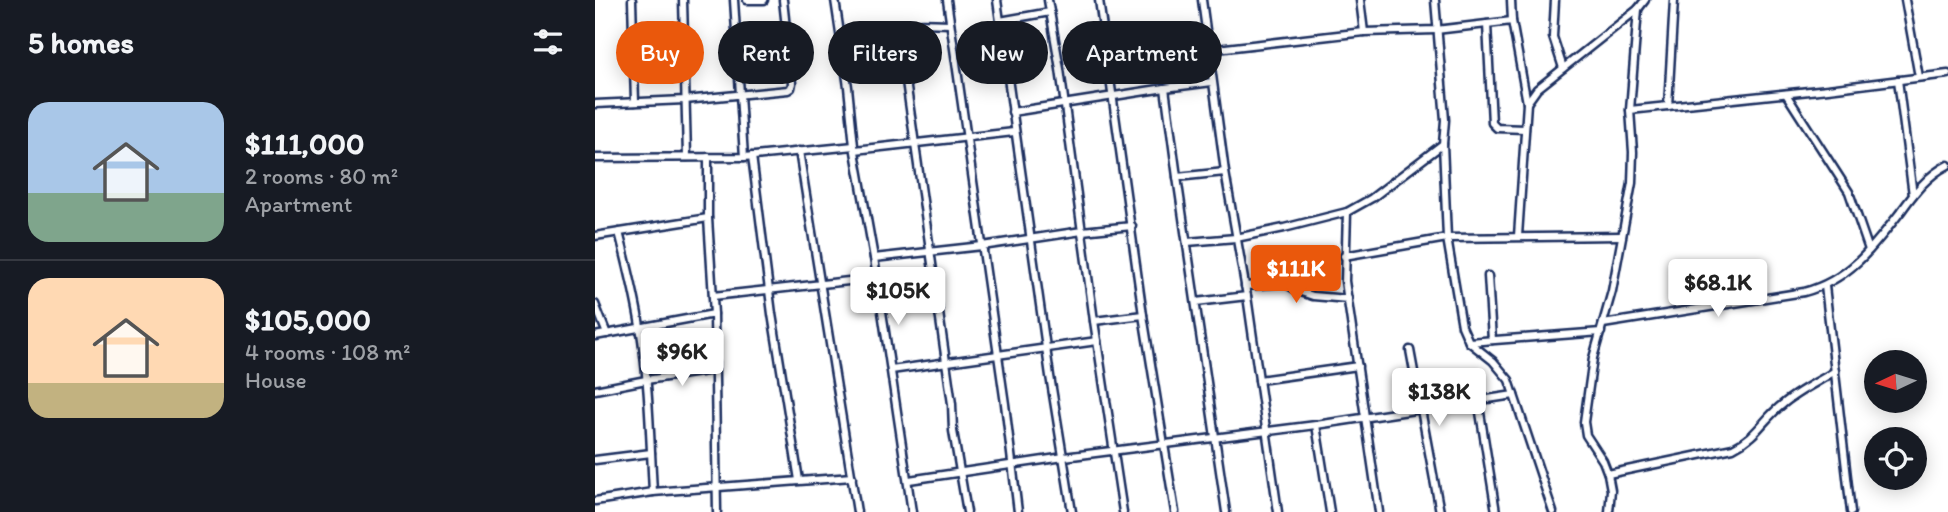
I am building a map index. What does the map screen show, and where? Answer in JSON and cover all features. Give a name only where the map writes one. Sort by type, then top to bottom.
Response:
[{"type":"street","points":[[632,0],[635,102]]},
{"type":"street","points":[[683,0],[687,157]]},
{"type":"street","points":[[734,0],[744,157]]},
{"type":"street","points":[[747,0],[764,0]]},
{"type":"street","points":[[595,104],[685,100],[785,91],[792,83],[783,0]]},
{"type":"street","points":[[835,0],[838,21]]},
{"type":"street","points":[[947,0],[1018,512]]},
{"type":"street","points":[[997,0],[1000,21],[1051,12]]},
{"type":"street","points":[[1048,0],[1123,512]]},
{"type":"street","points":[[1099,0],[1143,315],[1174,512]]},
{"type":"street","points":[[1202,0],[1205,21]]},
{"type":"street","points":[[1360,0],[1364,32]]},
{"type":"street","points":[[1435,0],[1445,120],[1443,144],[1447,238],[1462,326],[1469,342],[1509,380],[1553,512]]},
{"type":"street","points":[[1511,0],[1512,21],[1527,103],[1518,236]]},
{"type":"street","points":[[1555,0],[1553,37],[1563,68]]},
{"type":"street","points":[[1527,103],[1537,89],[1638,9],[1645,0]]},
{"type":"street","points":[[1668,106],[1674,0]]},
{"type":"street","points":[[1905,0],[1919,77]]},
{"type":"street","points":[[1609,512],[1611,490],[1608,474],[1586,435],[1584,422],[1593,358],[1604,324],[1632,183],[1630,110],[1638,9]]},
{"type":"street","points":[[1222,48],[1364,32],[1436,30],[1512,21]]},
{"type":"street","points":[[942,24],[950,24]]},
{"type":"street","points":[[1487,24],[1492,123],[1497,128],[1525,129]]},
{"type":"street","points":[[1630,110],[1948,74]]},
{"type":"street","points":[[1898,80],[1913,195]]},
{"type":"street","points":[[847,84],[912,512]]},
{"type":"street","points":[[907,84],[953,408],[953,431],[967,512]]},
{"type":"street","points":[[1008,84],[1072,512]]},
{"type":"street","points":[[1012,112],[1196,84]]},
{"type":"street","points":[[1212,84],[1235,238],[1247,296],[1278,512]]},
{"type":"street","points":[[1165,88],[1226,512]]},
{"type":"street","points":[[1786,94],[1849,192],[1869,250]]},
{"type":"street","points":[[595,158],[744,157],[1014,132]]},
{"type":"street","points":[[1187,242],[1235,238],[1347,212],[1372,198],[1443,144]]},
{"type":"street","points":[[799,152],[857,512]]},
{"type":"street","points":[[752,156],[769,290],[799,480]]},
{"type":"street","points":[[708,157],[717,512]]},
{"type":"street","points":[[1604,324],[1804,292],[1825,286],[1851,269],[1927,179],[1948,165]]},
{"type":"street","points":[[1177,177],[1225,172]]},
{"type":"street","points":[[1347,212],[1345,281],[1379,512]]},
{"type":"street","points":[[596,233],[708,218]]},
{"type":"street","points":[[874,258],[1132,226]]},
{"type":"street","points":[[619,232],[640,327],[653,492]]},
{"type":"street","points":[[1345,256],[1447,238],[1622,236]]},
{"type":"street","points":[[1488,276],[1492,340]]},
{"type":"street","points":[[713,296],[877,278]]},
{"type":"street","points":[[1245,286],[1285,283],[1313,296],[1348,299]]},
{"type":"street","points":[[1825,286],[1851,512]]},
{"type":"street","points":[[1196,302],[1247,296]]},
{"type":"street","points":[[595,304],[607,334]]},
{"type":"street","points":[[595,336],[714,314]]},
{"type":"street","points":[[1094,321],[1143,315]]},
{"type":"street","points":[[1469,342],[1601,332]]},
{"type":"street","points":[[891,370],[1097,341]]},
{"type":"street","points":[[1410,349],[1440,512]]},
{"type":"street","points":[[1259,380],[1359,366]]},
{"type":"street","points":[[595,390],[714,370]]},
{"type":"street","points":[[1608,474],[1733,448],[1752,437],[1782,404],[1835,371]]},
{"type":"street","points":[[909,480],[1367,418],[1514,395]]},
{"type":"street","points":[[1478,400],[1496,512]]},
{"type":"street","points":[[1316,425],[1330,512]]},
{"type":"street","points":[[595,460],[651,453]]},
{"type":"street","points":[[595,501],[653,492],[852,477]]}]
